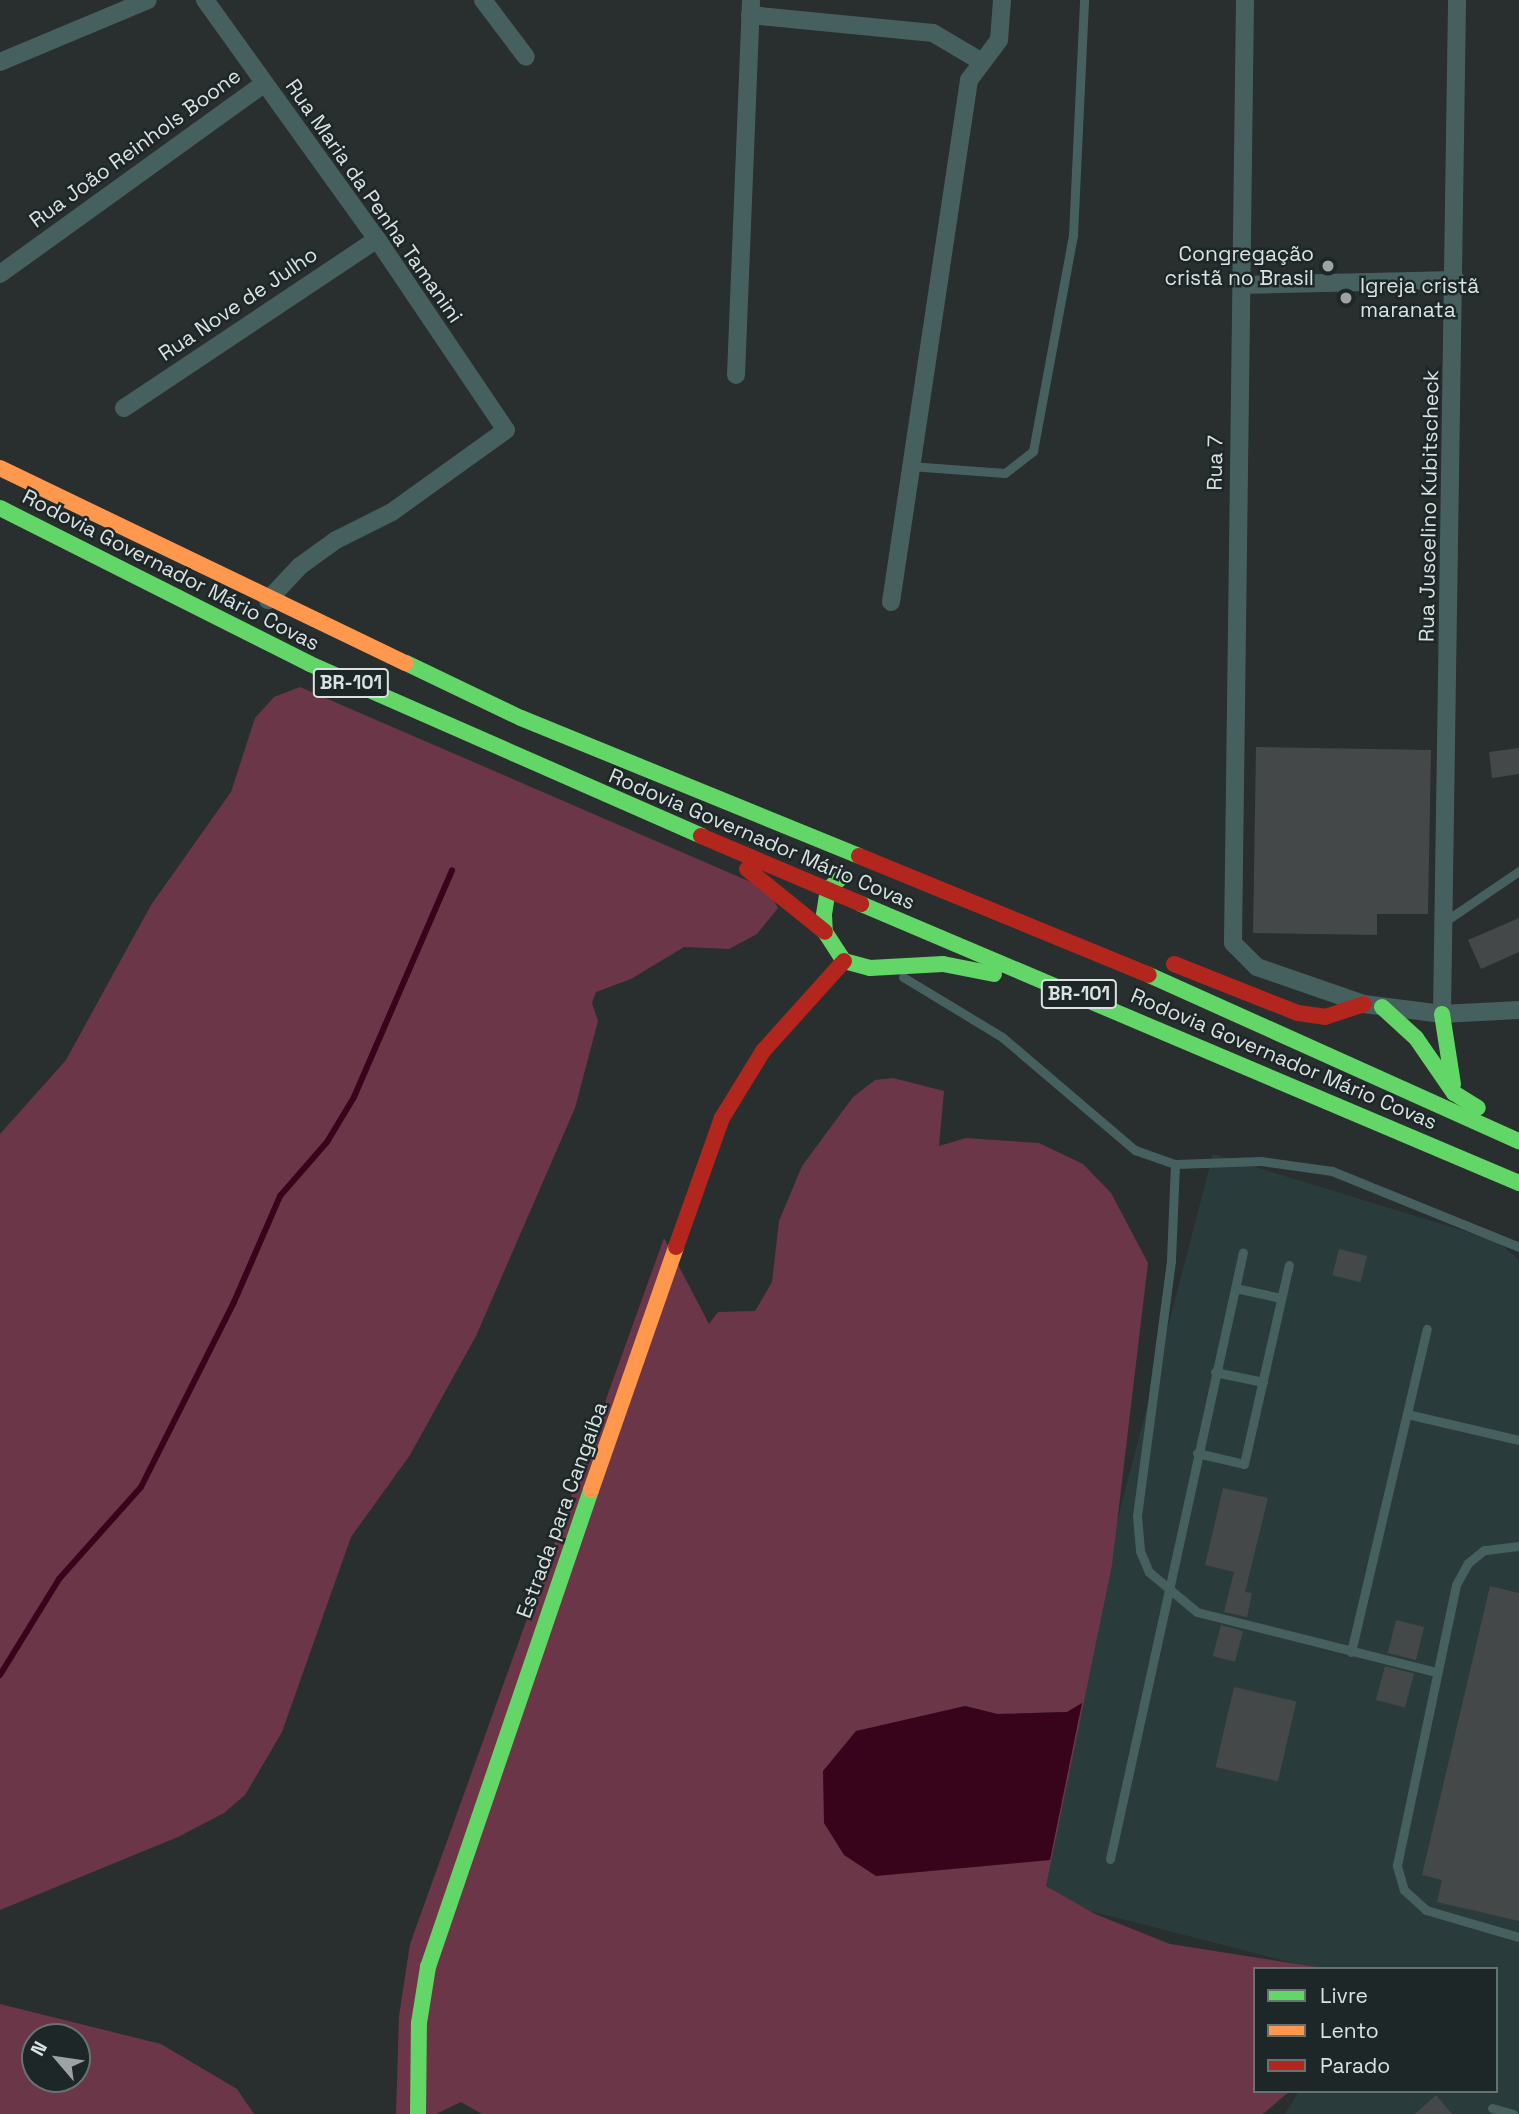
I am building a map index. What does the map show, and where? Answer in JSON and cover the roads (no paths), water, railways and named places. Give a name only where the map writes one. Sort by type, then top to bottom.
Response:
[{"type":"main road","name":"Rodovia Governador Mário Covas","points":[[0,468],[268,600],[522,718],[1060,939],[1519,1141]]},
{"type":"main road","name":"Rodovia Governador Mário Covas","points":[[0,508],[310,664],[709,842],[828,889],[1519,1183]]},
{"type":"main road","points":[[709,842],[825,932],[844,961],[886,968],[975,967],[1283,1100],[1329,1101]]},
{"type":"main road","points":[[825,932],[828,889],[855,873],[1028,942],[1060,939]]},
{"type":"main road","points":[[939,889],[983,888],[1046,913]]},
{"type":"main road","points":[[1159,958],[1298,1013],[1325,1017],[1373,1005],[1416,1038],[1454,1093],[1519,1141]]},
{"type":"main road","name":"Estrada para Cangaíba","points":[[418,2114],[419,2023],[429,1967],[507,1726],[722,1118],[763,1051],[844,961]]},
{"type":"main road","points":[[1442,1014],[1454,1093]]},
{"type":"street","points":[[0,62],[148,0]]},
{"type":"street","name":"Rua Maria da Penha Tamanini","points":[[205,0],[262,84],[377,239],[506,430],[392,512],[335,540],[300,566],[268,600]]},
{"type":"street","points":[[483,0],[526,57]]},
{"type":"street","points":[[891,602],[969,80],[999,40],[1002,0]]},
{"type":"street","name":"Rua 7","points":[[1245,0],[1231,926],[1237,949],[1257,967],[1373,1005]]},
{"type":"street","name":"Rua Juscelino Kubitscheck","points":[[1442,1014],[1456,280],[1457,0]]},
{"type":"street","points":[[736,375],[750,8],[933,33],[982,62]]},
{"type":"street","name":"Rua João Reinhols Boone","points":[[0,274],[262,84]]},
{"type":"street","name":"Rua Nove de Julho","points":[[124,408],[377,239]]},
{"type":"street","points":[[1241,285],[1456,280]]},
{"type":"street","points":[[1373,1005],[1442,1014],[1519,1010]]},
{"type":"lane","points":[[910,466],[1005,473],[1033,451],[1073,235],[1084,0]]},
{"type":"lane","points":[[1444,922],[1519,871]]},
{"type":"lane","points":[[886,968],[1002,1037],[1135,1150],[1175,1164],[1261,1161],[1332,1171],[1519,1247]]},
{"type":"lane","points":[[1175,1164],[1171,1261],[1137,1516],[1140,1551],[1149,1572],[1167,1590],[1197,1612],[1436,1672]]},
{"type":"lane","points":[[1110,1859],[1243,1251]]},
{"type":"lane","points":[[1197,1453],[1244,1464],[1289,1265]]},
{"type":"lane","points":[[1235,1287],[1282,1298]]},
{"type":"lane","points":[[1351,1652],[1427,1329]]},
{"type":"lane","points":[[1215,1372],[1263,1382]]},
{"type":"lane","points":[[1407,1414],[1519,1440]]},
{"type":"lane","points":[[1519,1546],[1484,1550],[1468,1563],[1456,1585],[1398,1866],[1399,1879],[1413,1902],[1426,1910],[1519,1937]]},
{"type":"lane","points":[[1492,2109],[1513,2114]]},
{"type":"waterway","points":[[0,1675],[59,1579],[141,1487],[234,1302],[280,1196],[327,1142],[354,1097],[452,870]]},
{"type":"place","name":"Congregação cristã no Brasil","points":[[1328,266]]},
{"type":"place","name":"Igreja cristã maranata","points":[[1346,298]]}]
